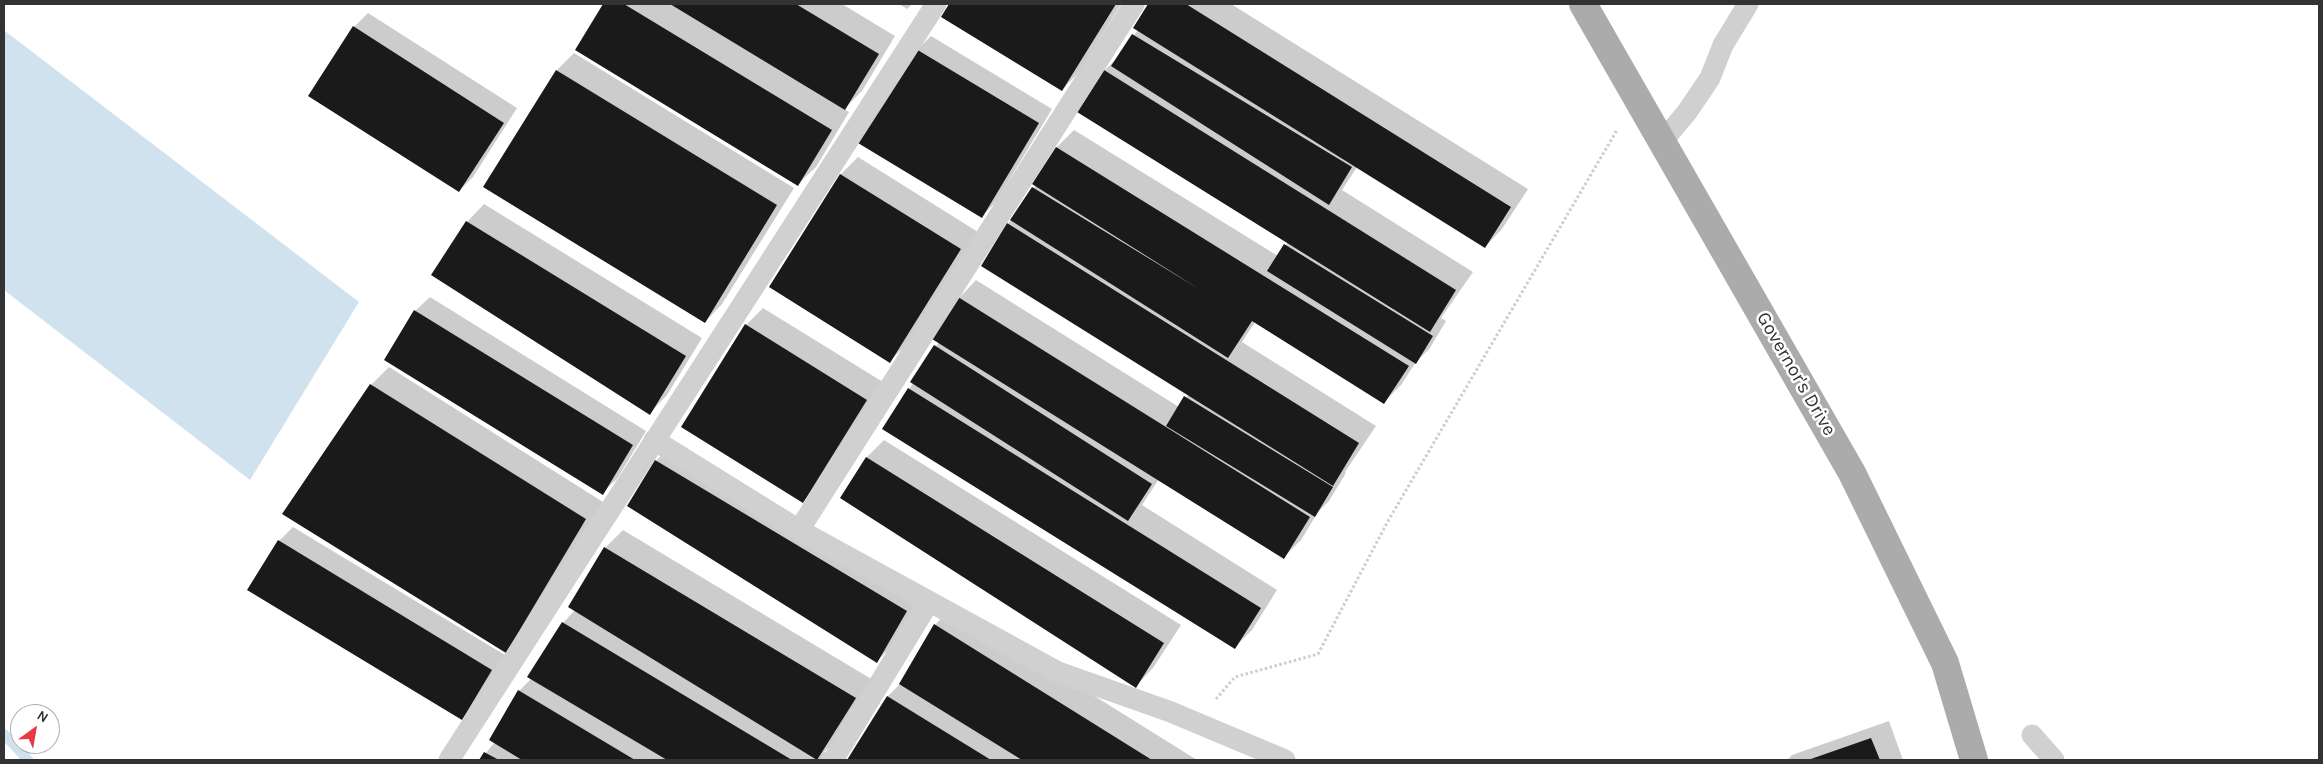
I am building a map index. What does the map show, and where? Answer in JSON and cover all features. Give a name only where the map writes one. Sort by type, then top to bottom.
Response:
[{"type":"main road","name":"Governor's Drive","points":[[1583,4],[1852,473],[1945,664],[1974,760]]},
{"type":"lane","points":[[449,760],[936,4]]},
{"type":"lane","points":[[799,530],[1134,4]]},
{"type":"lane","points":[[1662,142],[1687,112],[1710,78],[1723,45],[1748,4]]},
{"type":"lane","points":[[654,440],[799,530],[1058,672],[1197,723],[1285,760]]},
{"type":"lane","points":[[834,760],[930,602]]},
{"type":"lane","points":[[2032,736],[2054,760]]},
{"type":"path","points":[[1197,723],[1235,677],[1318,654],[1388,521],[1636,97]]},
{"type":"water","points":[[5,31],[359,302],[250,480],[4,290]]},
{"type":"building","points":[[603,4],[624,4],[832,130],[798,186],[575,50]]},
{"type":"building","points":[[670,4],[796,4],[879,54],[845,110]]},
{"type":"building","points":[[949,4],[1116,4],[1062,91],[941,17]]},
{"type":"building","points":[[1148,4],[1186,4],[1511,207],[1485,248],[1133,28]]},
{"type":"building","points":[[353,26],[504,123],[459,192],[308,96]]},
{"type":"building","points":[[1132,34],[1352,167],[1329,205],[1111,66]]},
{"type":"building","points":[[916,49],[1039,123],[982,218],[858,143]]},
{"type":"building","points":[[556,70],[777,205],[705,323],[483,187]]},
{"type":"building","points":[[1104,70],[1456,290],[1430,332],[1077,112]]},
{"type":"building","points":[[1056,147],[1409,366],[1384,404],[1252,321],[1228,358],[1010,220],[1032,187],[1199,289],[1032,184]]},
{"type":"building","points":[[840,174],[961,249],[890,363],[769,287]]},
{"type":"building","points":[[466,221],[686,356],[650,415],[431,275]]},
{"type":"building","points":[[1007,223],[1359,443],[1333,486],[981,266]]},
{"type":"building","points":[[1284,244],[1433,336],[1416,364],[1267,271]]},
{"type":"building","points":[[958,297],[1310,517],[1284,559],[932,339]]},
{"type":"building","points":[[414,310],[633,445],[603,495],[384,360]]},
{"type":"building","points":[[745,324],[867,400],[803,503],[681,427]]},
{"type":"building","points":[[934,345],[1152,484],[1128,521],[910,382]]},
{"type":"building","points":[[370,384],[586,519],[506,653],[282,514]]},
{"type":"building","points":[[908,388],[1261,608],[1235,649],[882,429]]},
{"type":"building","points":[[1184,396],[1333,487],[1315,517],[1166,426]]},
{"type":"building","points":[[866,457],[1164,643],[1136,688],[840,498]]},
{"type":"building","points":[[655,460],[907,611],[877,663],[627,506]]},
{"type":"building","points":[[278,540],[492,670],[462,720],[247,590]]},
{"type":"building","points":[[604,547],[856,698],[817,760],[568,607]]},
{"type":"building","points":[[562,622],[792,760],[667,760],[527,677]]},
{"type":"building","points":[[934,624],[1152,760],[1022,760],[899,684]]},
{"type":"building","points":[[518,690],[635,760],[522,760],[489,740]]},
{"type":"building","points":[[887,696],[991,760],[847,760]]},
{"type":"building","points":[[1871,738],[1880,760],[1808,760]]},
{"type":"building","points":[[484,752],[499,760],[479,760]]},
{"type":"waterway","points":[[4,734],[28,760]]}]
